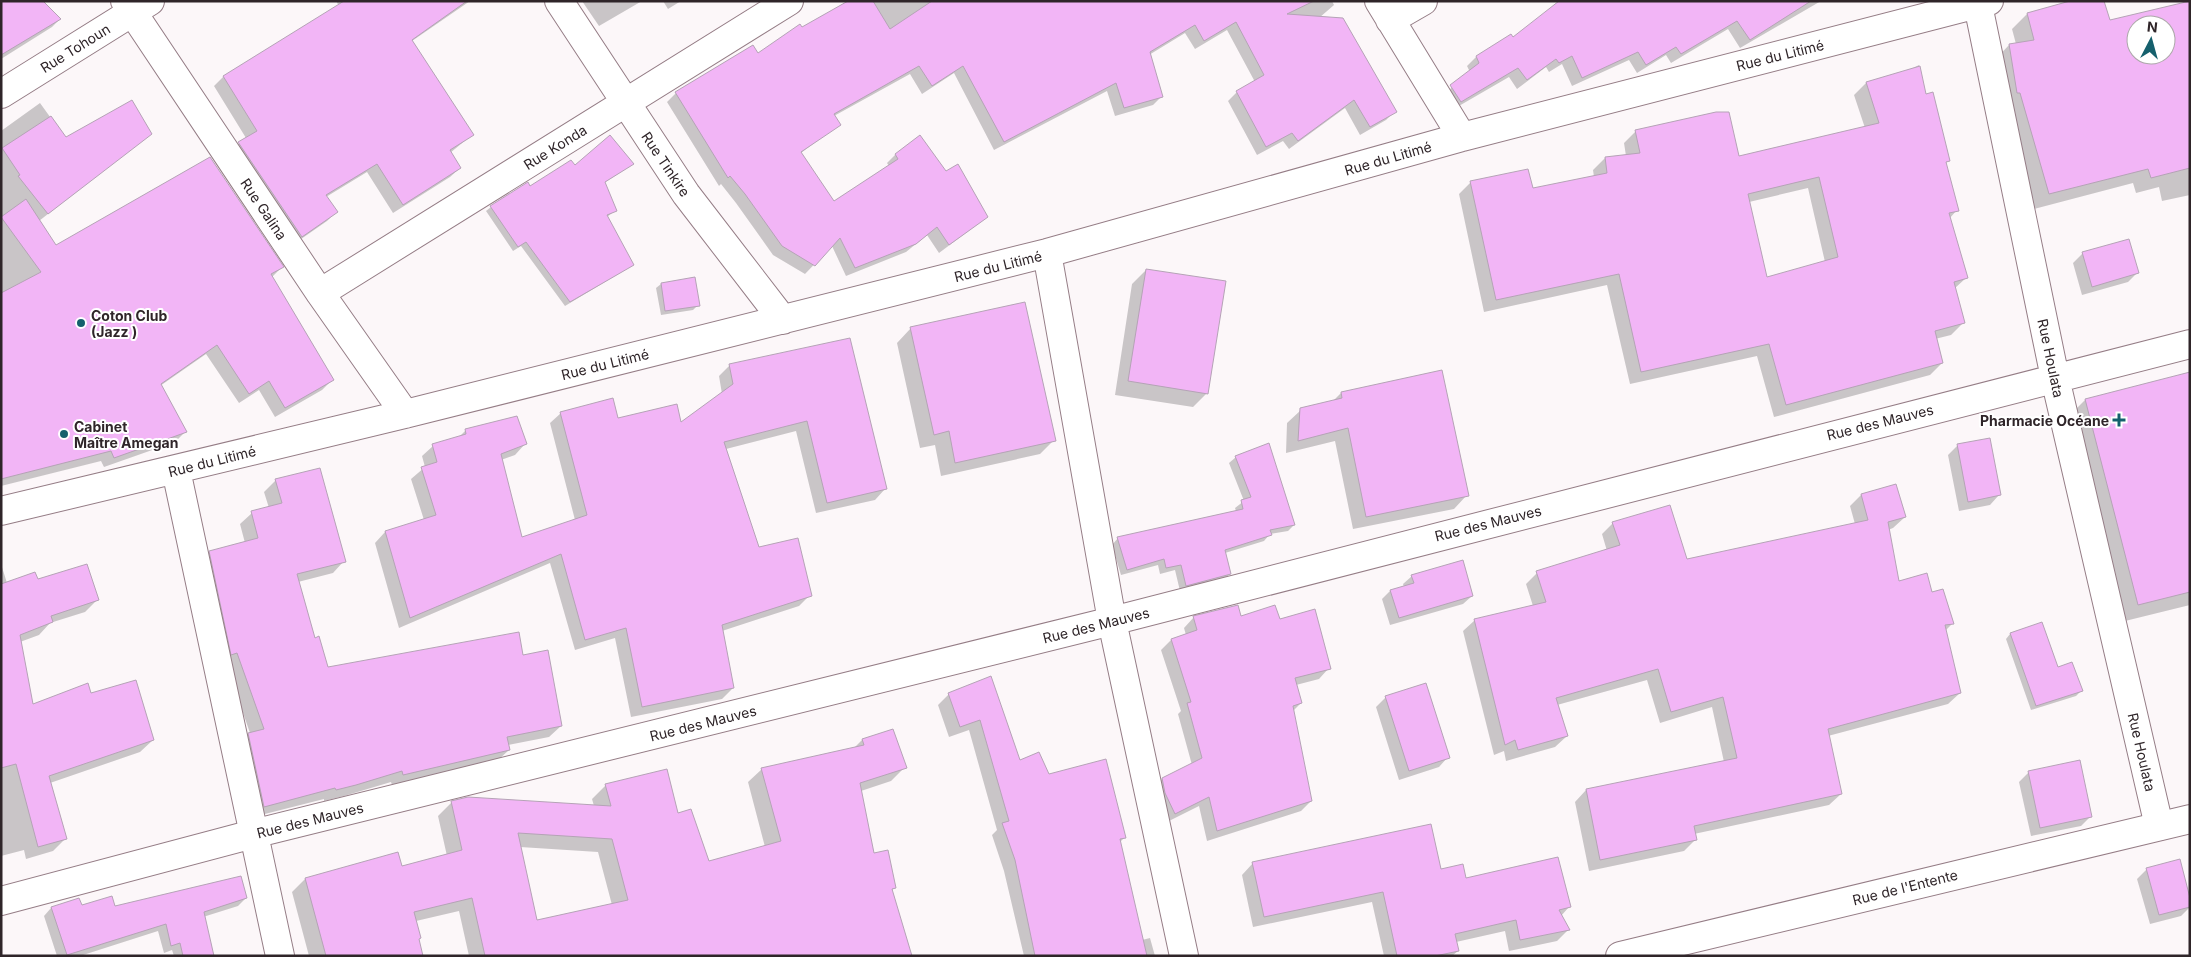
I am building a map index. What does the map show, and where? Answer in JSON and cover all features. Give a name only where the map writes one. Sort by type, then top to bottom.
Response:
[{"type":"street","name":"Rue Tinkire","points":[[559,1],[686,194],[784,320]]},
{"type":"street","name":"Rue Konda","points":[[320,293],[789,1]]},
{"type":"street","points":[[1423,1],[1385,11],[1462,137]]},
{"type":"street","name":"Rue du Litimé","points":[[1,511],[405,414],[1047,253],[1462,137],[1984,3]]},
{"type":"street","name":"Rue Houlata","points":[[1984,3],[2054,378],[2159,826]]},
{"type":"street","name":"Rue Tohoun","points":[[1,94],[135,5]]},
{"type":"street","name":"Rue Galina","points":[[135,5],[320,293],[405,414]]},
{"type":"street","points":[[1047,253],[1112,621],[1184,956]]},
{"type":"street","name":"Rue des Mauves","points":[[1,901],[253,834],[1112,621],[2190,344]]},
{"type":"street","points":[[176,470],[280,956]]},
{"type":"street","name":"Rue de l'Entente","points":[[1620,956],[2190,819]]},
{"type":"building","points":[[1,1],[43,1],[61,19],[1,55]]},
{"type":"building","points":[[344,1],[467,1],[412,40],[474,135],[450,150],[461,168],[403,205],[377,164],[326,195],[338,212],[302,237],[238,142],[257,131],[223,76]]},
{"type":"building","points":[[848,1],[873,1],[890,29],[932,1],[1314,1],[1287,14],[1343,18],[1397,112],[1370,127],[1354,100],[1298,141],[1292,133],[1266,147],[1236,91],[1264,75],[1236,22],[1204,41],[1195,25],[1150,52],[1163,97],[1124,108],[1116,83],[1004,142],[963,66],[932,86],[919,66],[834,114],[841,125],[801,152],[834,201],[898,159],[895,154],[920,135],[946,171],[958,164],[988,217],[949,245],[937,227],[916,244],[855,268],[840,238],[815,266],[782,246],[745,194],[730,176],[728,178],[675,92],[753,45],[758,53],[800,24],[802,27]]},
{"type":"building","points":[[1559,1],[1811,1],[1750,40],[1737,21],[1681,54],[1676,47],[1646,65],[1638,52],[1582,78],[1572,56],[1559,63],[1556,59],[1527,80],[1518,68],[1461,102],[1450,85],[1479,63],[1476,56],[1511,34],[1513,37]]},
{"type":"building","points":[[2070,1],[2104,1],[2110,20],[2126,16],[2126,65],[2176,65],[2176,15],[2131,15],[2190,1],[2190,168],[2151,178],[2148,169],[2049,194],[2020,93],[2017,93],[2009,44],[2034,40],[2027,13]]},
{"type":"building","points":[[1920,66],[1926,94],[1933,92],[1950,161],[1946,162],[1959,211],[1949,213],[1968,278],[1954,282],[1965,323],[1935,331],[1943,363],[1786,405],[1769,344],[1641,372],[1619,274],[1496,300],[1470,181],[1528,169],[1533,188],[1607,173],[1605,157],[1640,153],[1635,130],[1716,112],[1729,112],[1739,156],[1879,123],[1866,82]],"holes":[[[1819,177],[1838,257],[1767,277],[1748,194]]]},
{"type":"building","points":[[132,100],[152,134],[48,214],[18,176],[20,175],[2,148],[51,116],[66,137]]},
{"type":"building","points":[[610,135],[634,164],[605,182],[617,211],[607,215],[634,265],[570,302],[526,242],[518,247],[490,206],[528,182],[530,186],[571,160],[575,165]]},
{"type":"building","points":[[210,157],[284,267],[271,274],[334,380],[285,408],[269,381],[249,394],[217,345],[161,384],[187,432],[114,458],[111,451],[1,479],[1,293],[41,272],[1,217],[26,199],[56,245]]},
{"type":"building","points":[[2129,239],[2139,273],[2092,287],[2082,252]]},
{"type":"building","points":[[1146,269],[1226,281],[1208,394],[1128,381]]},
{"type":"building","points":[[695,277],[700,306],[665,311],[661,283]]},
{"type":"building","points":[[1025,302],[1056,441],[955,463],[949,431],[934,435],[910,327]]},
{"type":"building","points":[[850,338],[887,489],[827,503],[807,421],[724,442],[759,547],[798,538],[812,596],[722,625],[734,688],[642,707],[626,628],[585,640],[561,554],[410,618],[385,531],[436,515],[421,467],[437,462],[432,444],[466,434],[465,429],[517,416],[527,444],[501,454],[522,537],[587,515],[560,412],[613,398],[618,418],[677,404],[681,422],[733,384],[729,364]]},
{"type":"building","points":[[1442,370],[1469,496],[1366,517],[1348,428],[1298,441],[1300,408],[1342,398],[1341,392]]},
{"type":"building","points":[[2190,372],[2190,592],[2138,605],[2085,399]]},
{"type":"building","points":[[1990,438],[2001,495],[1968,502],[1957,444]]},
{"type":"building","points":[[1269,443],[1295,525],[1270,530],[1272,535],[1225,550],[1231,574],[1186,586],[1181,565],[1166,568],[1164,559],[1127,570],[1117,537],[1243,509],[1241,500],[1251,497],[1235,456]]},
{"type":"building","points":[[320,468],[346,562],[297,574],[315,638],[319,636],[328,667],[519,632],[523,655],[548,650],[562,726],[507,737],[510,750],[403,775],[402,771],[356,785],[336,790],[335,788],[264,807],[248,733],[264,729],[237,653],[231,655],[209,551],[258,538],[251,511],[282,503],[275,479]]},
{"type":"building","points":[[1896,484],[1906,517],[1888,522],[1899,581],[1927,573],[1932,592],[1943,589],[1954,624],[1945,625],[1961,693],[1828,729],[1842,794],[1694,826],[1697,840],[1600,860],[1586,789],[1737,758],[1723,697],[1671,712],[1658,669],[1556,698],[1568,736],[1518,750],[1515,740],[1505,745],[1474,619],[1546,602],[1536,571],[1620,545],[1612,522],[1670,505],[1687,559],[1868,520],[1861,494]]},
{"type":"building","points":[[1463,560],[1473,596],[1399,618],[1390,590],[1414,583],[1411,575]]},
{"type":"building","points":[[87,564],[99,600],[51,616],[53,622],[20,635],[33,704],[88,683],[91,693],[136,680],[154,740],[49,776],[67,839],[38,847],[16,764],[1,768],[1,584],[35,572],[38,579]]},
{"type":"building","points":[[1238,605],[1241,616],[1275,605],[1280,619],[1315,609],[1331,669],[1295,678],[1302,703],[1293,706],[1312,801],[1217,831],[1209,797],[1175,814],[1165,793],[1162,778],[1202,758],[1187,703],[1191,702],[1171,639],[1197,630],[1193,616]]},
{"type":"building","points":[[2042,622],[2058,667],[2072,662],[2083,691],[2036,706],[2010,633]]},
{"type":"building","points":[[991,676],[1020,760],[1039,752],[1049,774],[1106,759],[1126,838],[1120,839],[1147,956],[1035,956],[1015,860],[1002,823],[1009,821],[980,720],[960,727],[948,693]]},
{"type":"building","points":[[1426,683],[1450,758],[1409,771],[1385,696]]},
{"type":"building","points":[[893,729],[907,768],[860,783],[874,853],[888,850],[896,888],[892,889],[912,956],[485,956],[472,898],[414,912],[421,938],[419,939],[423,956],[326,956],[305,878],[398,852],[402,866],[462,850],[451,801],[468,797],[611,806],[605,784],[667,769],[678,813],[691,809],[709,861],[781,841],[761,768],[864,745],[862,739]],"holes":[[[518,833],[612,839],[628,900],[537,920]]]},
{"type":"building","points":[[2080,760],[2092,817],[2040,828],[2028,771]]},
{"type":"building","points":[[1431,824],[1441,869],[1463,864],[1466,878],[1558,857],[1571,907],[1559,910],[1570,930],[1520,940],[1516,920],[1455,934],[1459,951],[1435,956],[1397,956],[1383,892],[1264,917],[1252,862]]},
{"type":"building","points":[[2180,859],[2190,898],[2190,907],[2159,915],[2146,868]]},
{"type":"building","points":[[241,876],[247,898],[204,912],[214,956],[183,956],[180,943],[171,946],[166,924],[67,955],[51,907],[79,898],[82,905],[112,896],[115,906]]},
{"type":"place","name":"Coton Club (Jazz )","points":[[81,323]]},
{"type":"place","name":"Pharmacie Océane","points":[[2119,420]]},
{"type":"place","name":"Cabinet Maître Amegan","points":[[64,434]]}]
